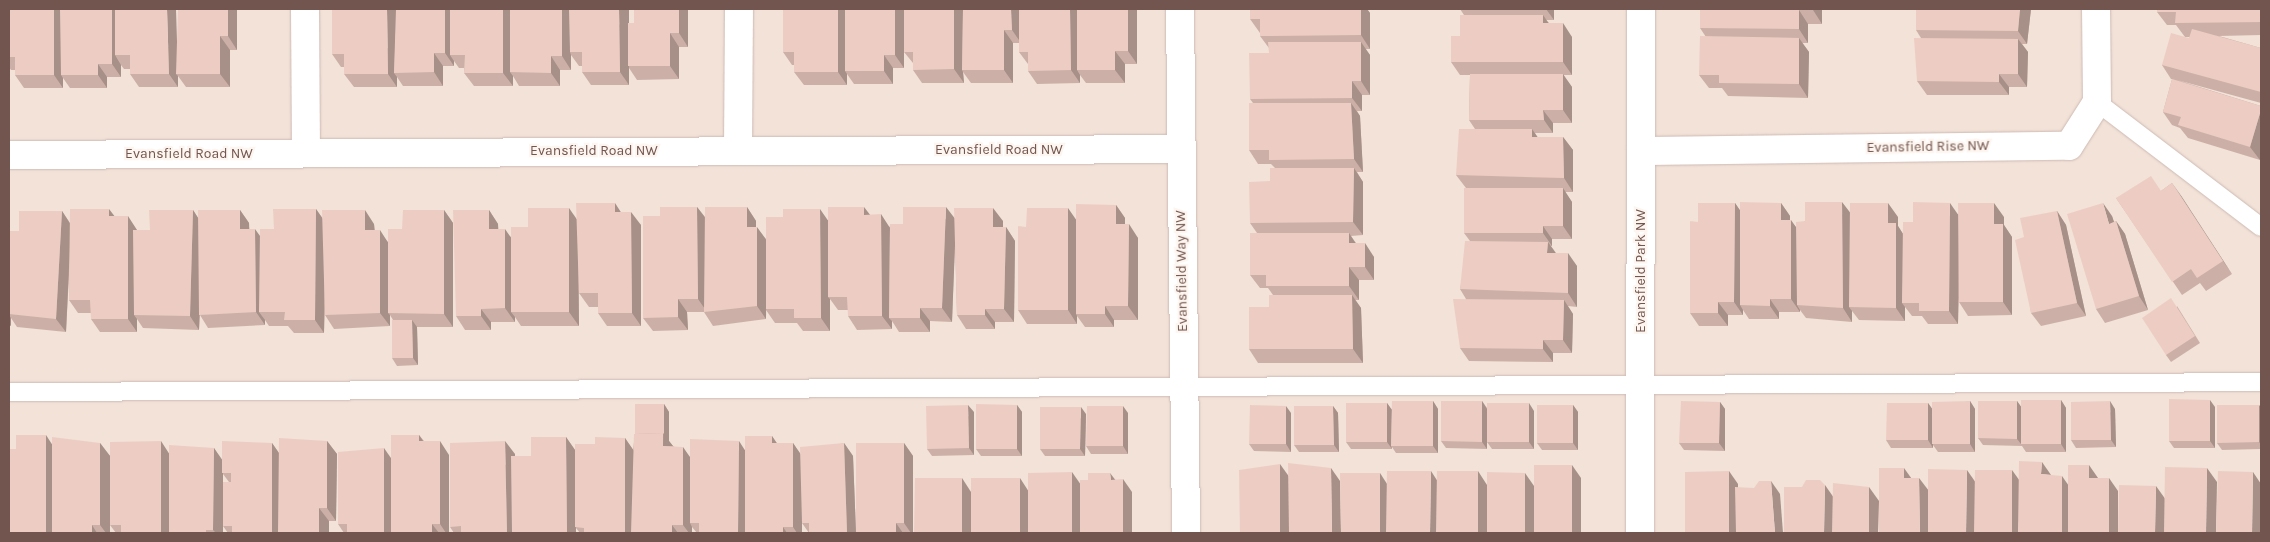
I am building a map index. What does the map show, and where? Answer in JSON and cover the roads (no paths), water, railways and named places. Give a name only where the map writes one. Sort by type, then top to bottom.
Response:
[{"type":"street","points":[[305,9],[306,153]]},
{"type":"street","points":[[738,150],[739,9]]},
{"type":"street","name":"Evansfield Way NW","points":[[1180,9],[1179,149],[1185,385],[1186,533]]},
{"type":"street","name":"Evansfield Park NW","points":[[1640,533],[1641,9]]},
{"type":"street","points":[[2096,9],[2096,102]]},
{"type":"street","name":"Evansfield Rise NW","points":[[1641,150],[2069,146],[2096,102]]},
{"type":"street","name":"Evansfield Road NW","points":[[9,155],[1179,149]]},
{"type":"lane","points":[[2096,102],[2261,227]]},
{"type":"lane","points":[[9,392],[1185,385],[2261,382]]}]
